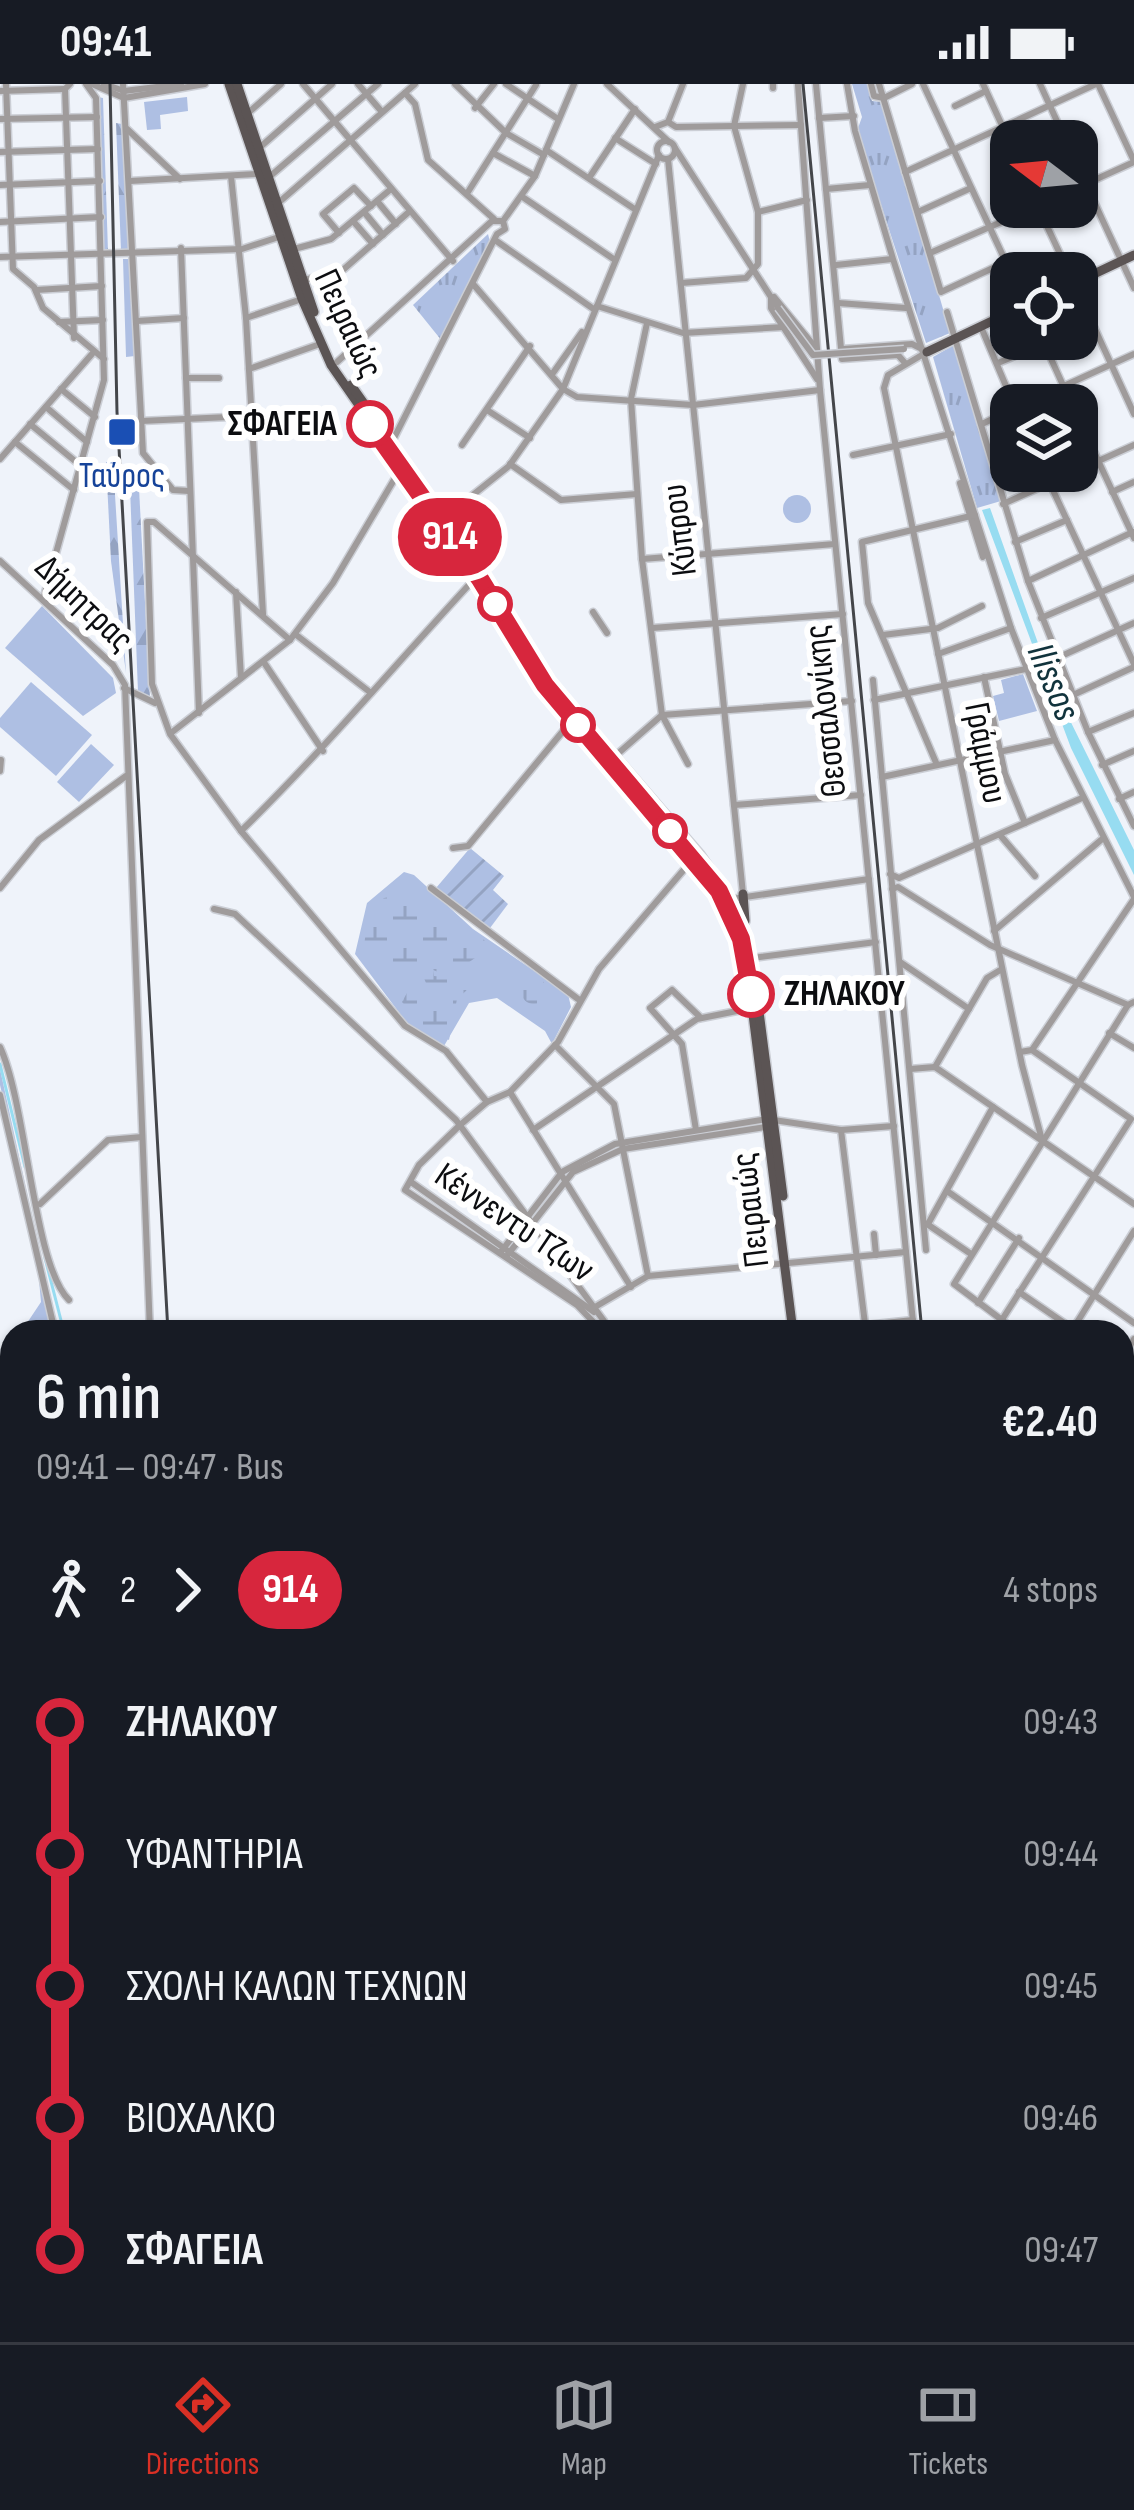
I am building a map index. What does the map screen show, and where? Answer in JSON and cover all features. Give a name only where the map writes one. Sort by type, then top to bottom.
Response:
[{"type":"main road","name":"Πειραιώς","points":[[233,84],[247,114],[284,235],[337,362],[401,468],[480,573],[532,667],[732,896],[752,958],[796,1320]]},
{"type":"main road","name":"Πειραιώς","points":[[233,84],[320,344],[444,518],[550,681],[693,859],[732,896],[770,1123]]},
{"type":"main road","points":[[1098,274],[1134,255]]},
{"type":"main road","points":[[927,352],[990,322]]},
{"type":"street","points":[[104,84],[124,91],[181,84]]},
{"type":"street","points":[[43,601],[95,417],[104,359],[97,117],[91,87],[124,91],[205,84]]},
{"type":"street","points":[[247,114],[281,84]]},
{"type":"street","points":[[303,84],[453,261]]},
{"type":"street","points":[[258,149],[332,84]]},
{"type":"street","points":[[358,84],[382,112]]},
{"type":"street","points":[[130,181],[264,176],[378,84]]},
{"type":"street","points":[[277,204],[415,84]]},
{"type":"street","points":[[454,84],[506,133],[636,210]]},
{"type":"street","points":[[475,108],[494,84]]},
{"type":"street","points":[[506,84],[558,118]]},
{"type":"street","points":[[337,362],[496,228],[524,198],[574,84]]},
{"type":"street","points":[[444,518],[510,464],[563,389],[636,210],[667,152],[683,84]]},
{"type":"street","points":[[681,283],[746,278],[760,258],[758,212],[734,126],[742,84]]},
{"type":"street","points":[[816,84],[842,354]]},
{"type":"street","points":[[848,84],[871,185],[908,308],[927,352],[982,557]]},
{"type":"street","points":[[875,84],[874,96],[884,98],[912,84]]},
{"type":"street","points":[[923,84],[1001,252]]},
{"type":"street","points":[[1040,84],[1057,120]]},
{"type":"street","points":[[1020,120],[1097,84],[1134,161],[1098,178]]},
{"type":"street","points":[[468,192],[536,85]]},
{"type":"street","points":[[611,85],[655,127],[667,152]]},
{"type":"street","points":[[74,338],[67,86],[4,89],[5,185],[14,272],[36,290],[43,308],[57,322],[74,338],[92,354],[104,359]]},
{"type":"street","name":"Θεσσαλονίκης","points":[[797,86],[820,386],[913,1320]]},
{"type":"street","points":[[955,106],[984,87],[1000,120]]},
{"type":"street","points":[[124,91],[143,456],[173,490],[190,490]]},
{"type":"street","points":[[405,93],[415,104],[428,160],[468,192],[496,228],[596,308],[683,333],[784,327]]},
{"type":"street","points":[[884,98],[941,292],[990,269]]},
{"type":"street","points":[[589,178],[635,109]]},
{"type":"street","points":[[819,118],[854,116]]},
{"type":"street","points":[[4,119],[97,117]]},
{"type":"street","points":[[655,127],[801,125]]},
{"type":"street","points":[[655,127],[659,145],[687,167],[772,295],[818,350]]},
{"type":"street","points":[[127,129],[180,179]]},
{"type":"street","points":[[905,172],[990,134]]},
{"type":"street","points":[[616,138],[667,152]]},
{"type":"street","points":[[4,152],[98,149]]},
{"type":"street","name":"Κύπρου","points":[[667,152],[683,333],[728,711],[734,806],[732,896]]},
{"type":"street","points":[[494,153],[536,176]]},
{"type":"street","points":[[231,176],[246,318],[262,614]]},
{"type":"street","points":[[5,185],[100,181]]},
{"type":"street","points":[[826,189],[871,185]]},
{"type":"street","points":[[339,233],[323,214],[354,188],[396,224]]},
{"type":"street","points":[[918,212],[971,188]]},
{"type":"street","points":[[292,249],[339,233],[391,189]]},
{"type":"street","points":[[524,198],[615,260]]},
{"type":"street","points":[[758,212],[806,200]]},
{"type":"street","points":[[371,206],[383,235]]},
{"type":"street","points":[[302,281],[344,269],[410,212]]},
{"type":"street","points":[[0,222],[101,217]]},
{"type":"street","points":[[1098,217],[1134,288]]},
{"type":"street","points":[[353,221],[373,244]]},
{"type":"street","points":[[390,446],[473,284],[496,228]]},
{"type":"street","points":[[930,253],[989,228]]},
{"type":"street","points":[[0,257],[239,249],[284,235]]},
{"type":"street","points":[[181,248],[199,713]]},
{"type":"street","points":[[836,265],[893,259]]},
{"type":"street","points":[[473,284],[563,389],[577,397],[693,405],[820,386],[771,308],[772,295]]},
{"type":"street","points":[[36,290],[102,286]]},
{"type":"street","points":[[772,295],[813,355],[904,349],[927,352]]},
{"type":"street","points":[[246,318],[302,298]]},
{"type":"street","points":[[838,304],[908,308]]},
{"type":"street","points":[[947,312],[1041,618],[1102,765],[1134,826]]},
{"type":"street","points":[[136,320],[184,318]]},
{"type":"street","points":[[57,322],[103,320]]},
{"type":"street","points":[[554,373],[591,320]]},
{"type":"street","points":[[646,323],[631,399],[642,559],[662,715],[688,764]]},
{"type":"street","points":[[980,327],[1006,384]]},
{"type":"street","points":[[1098,334],[1134,413]]},
{"type":"street","points":[[249,370],[320,344]]},
{"type":"street","points":[[842,354],[912,344],[927,352]]},
{"type":"street","points":[[462,445],[530,346]]},
{"type":"street","points":[[842,354],[900,355],[906,364],[927,352]]},
{"type":"street","points":[[1070,384],[1134,353]]},
{"type":"street","points":[[0,459],[92,354]]},
{"type":"street","points":[[997,364],[1005,360]]},
{"type":"street","name":"Γράμμου","points":[[906,364],[888,375],[884,386],[958,760],[1042,1140]]},
{"type":"street","points":[[186,379],[219,377]]},
{"type":"street","points":[[61,389],[95,417]]},
{"type":"street","points":[[46,407],[87,442]]},
{"type":"street","points":[[486,410],[530,438]]},
{"type":"street","points":[[141,421],[251,416]]},
{"type":"street","points":[[982,424],[990,420]]},
{"type":"street","points":[[30,424],[81,466]]},
{"type":"street","points":[[853,455],[951,434]]},
{"type":"street","points":[[15,442],[74,490]]},
{"type":"street","points":[[1028,580],[1133,534],[1098,461],[1134,445]]},
{"type":"street","points":[[510,464],[561,500],[637,494]]},
{"type":"street","points":[[170,734],[293,637],[341,571],[401,468]]},
{"type":"street","points":[[960,482],[1055,740],[1134,898],[1032,1050]]},
{"type":"street","points":[[1112,492],[1134,482]]},
{"type":"street","points":[[1003,504],[1030,492]]},
{"type":"street","points":[[1054,492],[1133,660],[1073,695]]},
{"type":"street","points":[[913,530],[973,516]]},
{"type":"street","points":[[1015,542],[1067,520]]},
{"type":"street","points":[[371,693],[262,614],[149,521],[152,684],[170,734],[241,831],[405,1026],[446,1051],[487,1102]]},
{"type":"street","name":"Θεσσαλονίκης","points":[[913,530],[862,542],[865,588],[937,765]]},
{"type":"street","points":[[642,559],[835,544]]},
{"type":"street","name":"Δήμητρας","points":[[0,561],[113,665],[124,688]]},
{"type":"street","points":[[241,831],[323,751],[480,573]]},
{"type":"street","points":[[1041,618],[1134,578]]},
{"type":"street","points":[[236,592],[241,678]]},
{"type":"street","points":[[883,635],[933,628],[982,606]]},
{"type":"street","points":[[593,612],[607,633]]},
{"type":"street","points":[[652,628],[843,614]]},
{"type":"street","points":[[1057,658],[1134,622]]},
{"type":"street","points":[[938,654],[1011,628]]},
{"type":"street","points":[[264,662],[323,751]]},
{"type":"street","points":[[874,700],[1026,668]]},
{"type":"street","points":[[984,677],[1000,751],[1024,823]]},
{"type":"street","name":"Θεσσαλονίκης","points":[[872,680],[926,1250]]},
{"type":"street","points":[[150,1320],[124,688],[158,705]]},
{"type":"street","points":[[612,759],[662,715],[852,701]]},
{"type":"street","points":[[1088,732],[1134,713]]},
{"type":"street","points":[[454,848],[468,845],[573,719]]},
{"type":"street","points":[[882,777],[1055,740]]},
{"type":"street","points":[[1102,765],[1134,751]]},
{"type":"street","points":[[0,771],[2,760]]},
{"type":"street","points":[[0,888],[3,874],[39,840],[127,775]]},
{"type":"street","points":[[1119,799],[1134,792]]},
{"type":"street","points":[[734,806],[861,795]]},
{"type":"street","points":[[890,874],[899,878],[1082,798]]},
{"type":"street","points":[[1000,835],[1035,876]]},
{"type":"street","points":[[994,931],[1103,839]]},
{"type":"street","points":[[459,1126],[487,1102],[510,1092],[555,1045],[578,999],[693,859]]},
{"type":"street","points":[[732,896],[868,879]]},
{"type":"street","points":[[891,889],[898,886],[998,949],[1131,1003],[1077,1082],[954,1285],[1001,1320],[1131,1119],[1077,1082],[1032,1050],[1020,1052]]},
{"type":"street","points":[[431,888],[578,999]]},
{"type":"street","name":"Κέννεντυ Τζων","points":[[214,909],[235,914],[392,1056],[459,1126],[603,1320]]},
{"type":"street","points":[[752,958],[876,942]]},
{"type":"street","points":[[899,962],[970,1009]]},
{"type":"street","points":[[935,1067],[989,976],[1002,969]]},
{"type":"street","points":[[696,1130],[676,1036],[650,1008],[672,990],[700,1017]]},
{"type":"street","points":[[533,1130],[601,1089],[700,1017],[752,1008]]},
{"type":"street","points":[[1108,1033],[1134,1048]]},
{"type":"street","points":[[555,1045],[614,1103],[648,1276]]},
{"type":"street","points":[[0,1047],[16,1092],[56,1284],[69,1300]]},
{"type":"street","points":[[910,1069],[935,1067],[1134,1204]]},
{"type":"street","points":[[510,1092],[631,1287]]},
{"type":"street","points":[[0,1095],[52,1320]]},
{"type":"street","points":[[972,1255],[926,1223],[993,1107]]},
{"type":"street","points":[[506,1252],[562,1177],[622,1146],[696,1130],[770,1123],[841,1130],[894,1126]]},
{"type":"street","points":[[622,1146],[770,1123]]},
{"type":"street","name":"Κέννεντυ Τζων","points":[[459,1126],[419,1166],[405,1190],[593,1308]]},
{"type":"street","points":[[841,1130],[865,1320]]},
{"type":"street","points":[[39,1205],[108,1139],[142,1137]]},
{"type":"street","points":[[947,1190],[1130,1320]]},
{"type":"street","points":[[1078,1320],[1134,1231]]},
{"type":"street","points":[[874,1234],[876,1255]]},
{"type":"street","points":[[977,1303],[1018,1238]]},
{"type":"street","name":"Κέννεντυ Τζων","points":[[506,1252],[594,1320]]},
{"type":"street","points":[[593,1308],[648,1276],[906,1252]]},
{"type":"street","points":[[1019,1292],[1058,1320]]},
{"type":"green space","points":[[852,84],[867,84],[872,101],[883,102],[950,333],[926,343],[857,131],[862,117]]},
{"type":"green space","points":[[98,97],[103,98],[108,252],[102,252]]},
{"type":"green space","points":[[187,97],[188,111],[160,115],[161,129],[147,130],[144,102]]},
{"type":"green space","points":[[116,123],[122,124],[129,250],[121,251]]},
{"type":"green space","points":[[488,234],[490,242],[442,341],[413,305]]},
{"type":"green space","points":[[123,259],[130,259],[135,356],[126,357]]},
{"type":"green space","points":[[954,345],[990,464],[990,492],[998,492],[1001,501],[977,508],[933,357]]},
{"type":"green space","points":[[106,462],[113,462],[126,673],[111,561]]},
{"type":"green space","points":[[130,488],[139,488],[150,698],[138,692]]},
{"type":"green space","points":[[797,495],[807,499],[811,509],[807,519],[797,523],[787,519],[783,509],[787,499]]},
{"type":"green space","points":[[42,606],[113,678],[116,693],[83,716],[5,648]]},
{"type":"green space","points":[[1023,674],[1037,711],[999,721],[993,696],[1004,693],[1001,680]]},
{"type":"green space","points":[[31,682],[92,735],[56,776],[0,727],[0,718]]},
{"type":"green space","points":[[91,744],[114,765],[79,802],[57,782]]},
{"type":"green space","points":[[470,848],[504,876],[493,890],[508,904],[487,932],[436,888]]},
{"type":"green space","points":[[404,872],[414,875],[473,929],[568,994],[571,1007],[552,1044],[545,1031],[497,998],[469,1003],[444,1046],[410,1027],[355,954],[367,903]]},
{"type":"green space","points":[[419,895],[448,926],[475,934],[500,951],[475,958],[450,975],[487,972],[457,999],[449,1040],[424,1027],[402,1002],[408,991],[431,995],[421,971],[372,963],[363,953],[369,910],[384,898]]},
{"type":"green space","points":[[534,978],[547,991],[534,1004],[521,991]]},
{"type":"green space","points":[[0,1069],[50,1299],[0,1085]]},
{"type":"green space","points":[[39,1280],[48,1320],[29,1320],[41,1302]]},
{"type":"shaded area","points":[[990,508],[1054,688],[1134,850],[1134,875],[1071,748],[982,510]]},
{"type":"waterway","points":[[0,1064],[25,1167]]},
{"type":"waterway","points":[[45,1258],[61,1320]]},
{"type":"railway","points":[[110,84],[117,412],[167,1320]]},
{"type":"railway","points":[[803,84],[921,1320]]},
{"type":"bus line","name":"914","points":[[370,424],[480,579],[545,685],[719,891],[741,939],[751,994]]},
{"type":"place","name":"ΣΦΑΓΕΙΑ","points":[[370,424]]},
{"type":"place","name":"Ταύρος","points":[[122,432]]},
{"type":"place","name":"ΖΗΛΑΚΟΥ","points":[[751,994]]},
{"type":"water label","name":"Ilissos","points":[[1053,682]]}]
